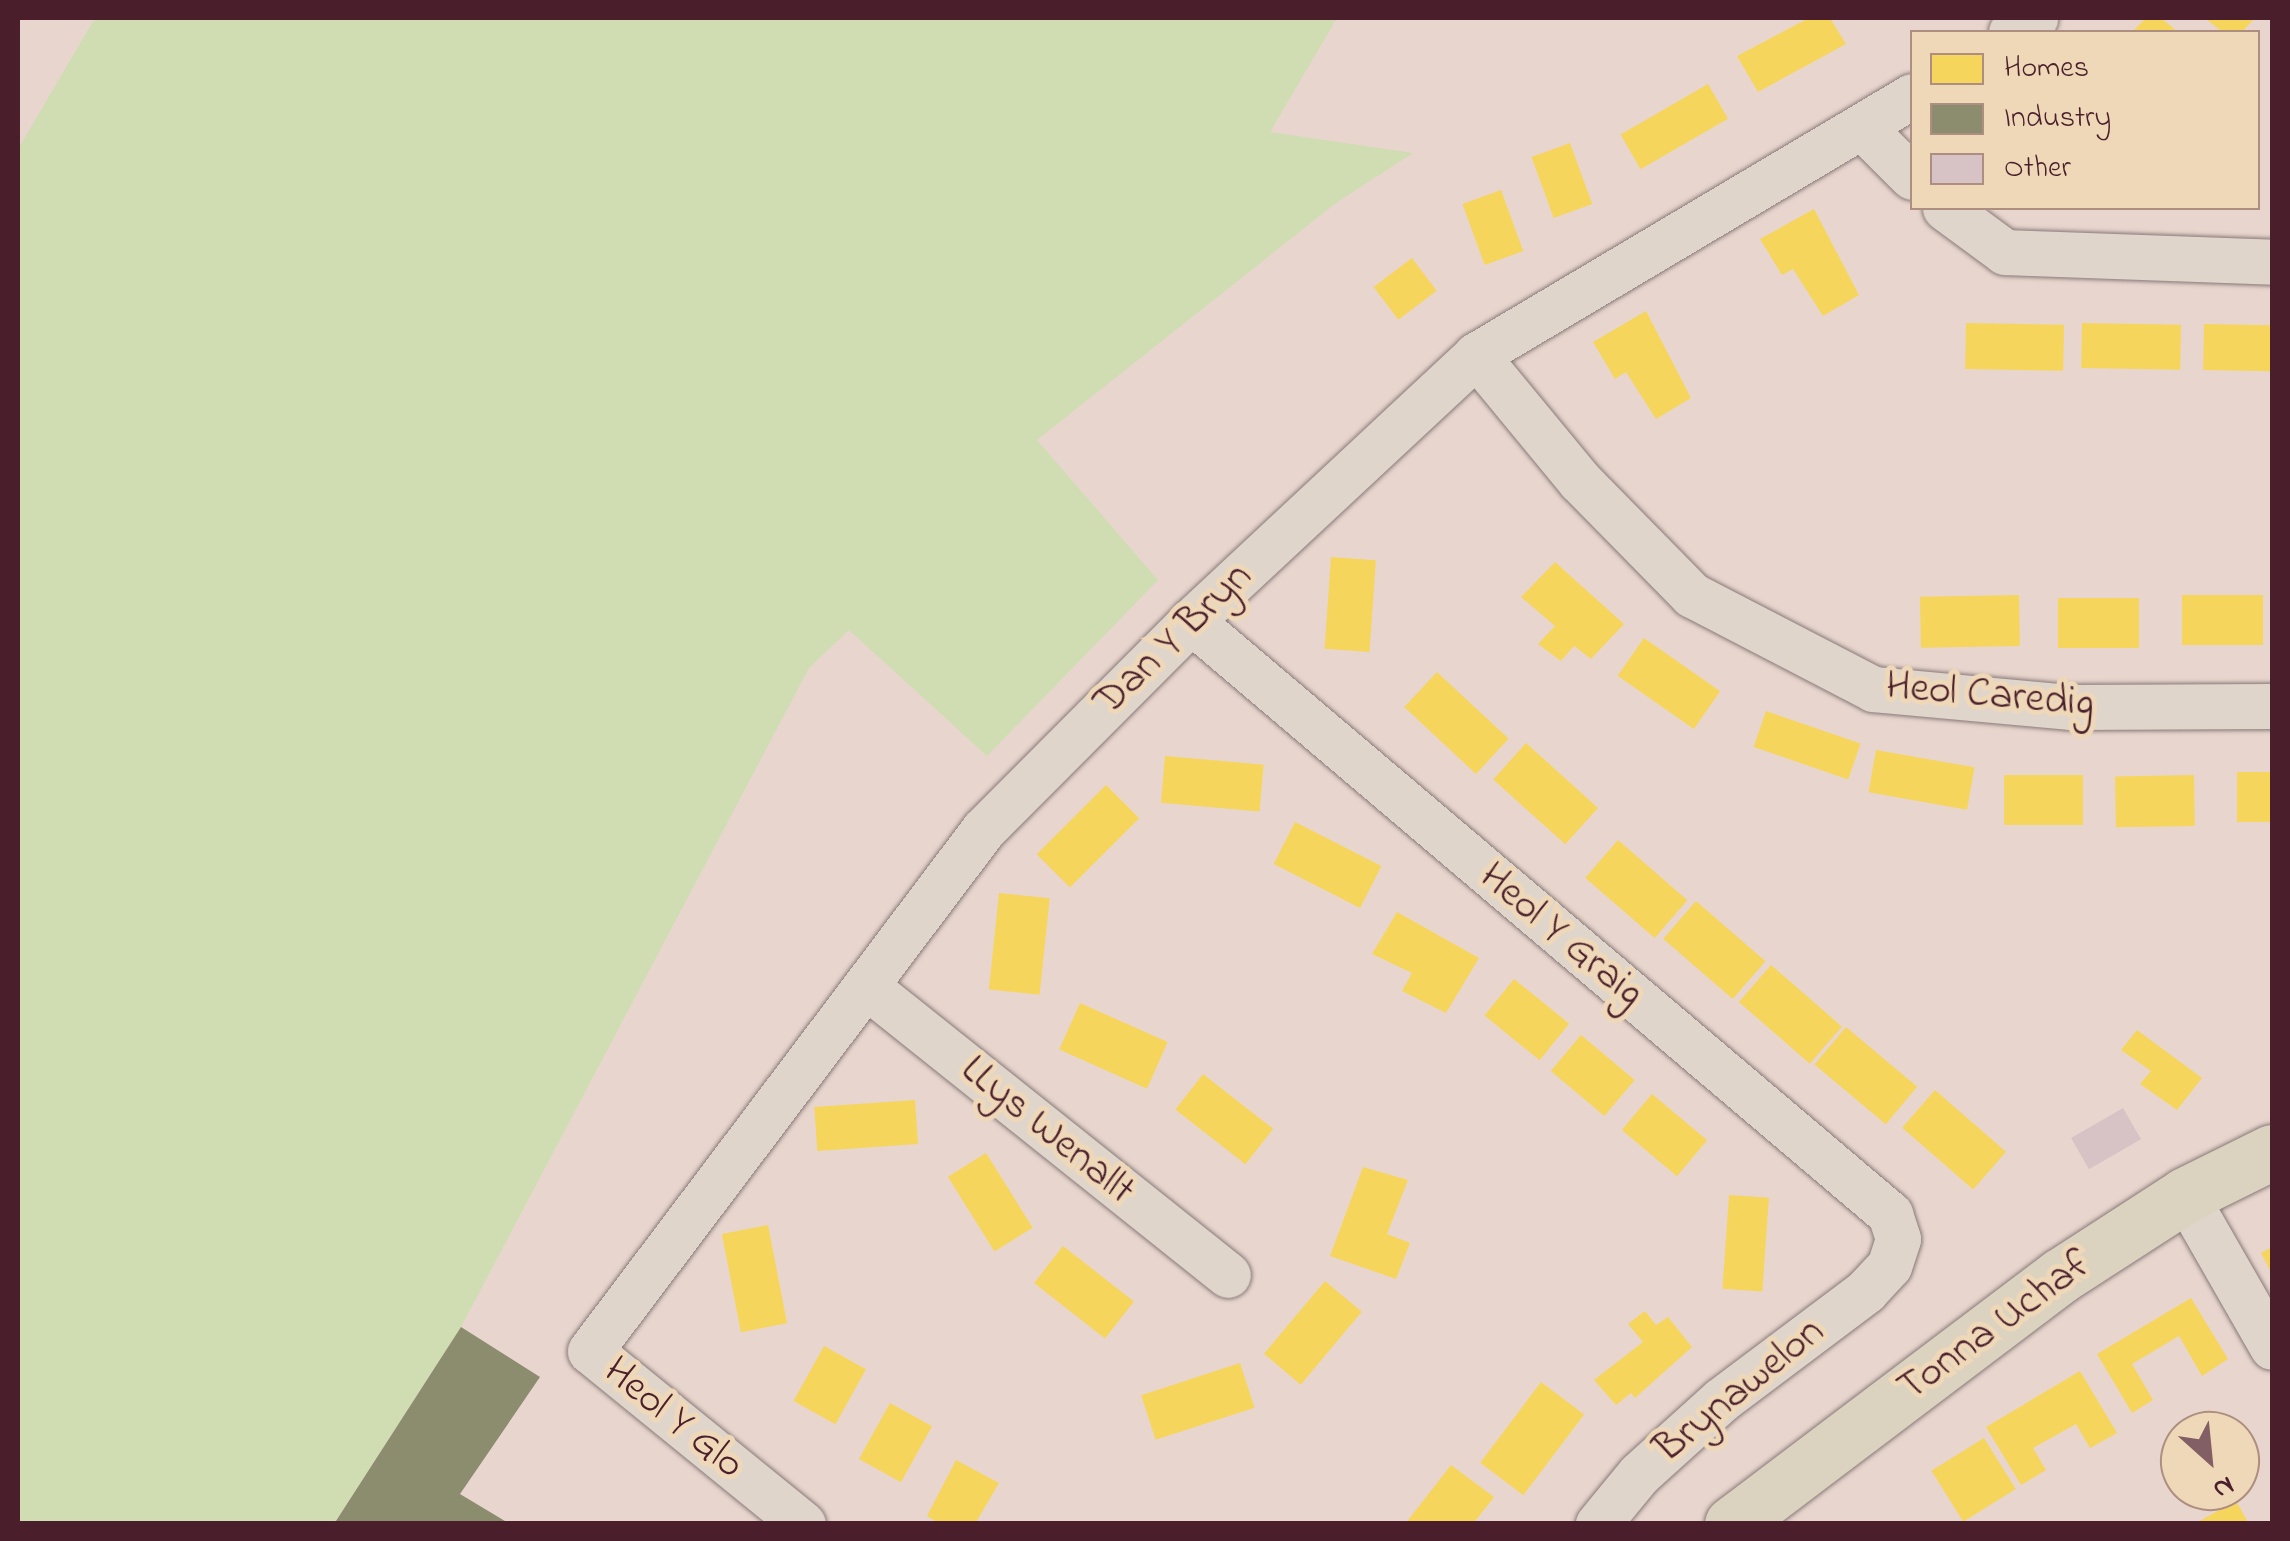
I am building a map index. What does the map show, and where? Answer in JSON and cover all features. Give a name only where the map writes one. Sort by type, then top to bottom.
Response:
[{"type":"main road","name":"Tonna Uchaf","points":[[1737,1522],[2060,1276],[2185,1195],[2272,1152]]},
{"type":"street","name":"Dan Y Bryn","points":[[590,1352],[983,830],[1191,620],[1476,355],[1910,97]]},
{"type":"street","points":[[1863,128],[1910,175]]},
{"type":"street","points":[[1947,210],[2004,252],[2272,262]]},
{"type":"street","name":"Heol Caredig","points":[[1476,355],[1580,481],[1692,594],[1873,689],[2071,708],[2272,706]]},
{"type":"street","name":"Heol Y Graig","points":[[1191,620],[1890,1214],[1898,1239],[1889,1266]]},
{"type":"street","name":"LLys Wenallt","points":[[866,986],[1228,1276]]},
{"type":"street","points":[[2185,1195],[2272,1347]]},
{"type":"street","name":"Brynawelon","points":[[1598,1524],[1639,1474],[1721,1400],[1866,1291],[1889,1266]]},
{"type":"street","name":"Heol Y Glo","points":[[590,1352],[803,1524]]},
{"type":"green space","points":[[95,18],[1337,18],[1270,132],[1413,153],[1336,203],[1037,440],[1158,580],[987,756],[849,630],[809,668],[461,1327],[334,1523],[18,1524],[18,149]]},
{"type":"building: Homes","points":[[1809,18],[1830,18],[1846,44],[1758,92],[1737,56]]},
{"type":"building: Homes","points":[[2146,18],[2161,18],[2176,30],[2134,30]]},
{"type":"building: Homes","points":[[2205,18],[2255,18],[2244,30],[2220,30]]},
{"type":"building: Homes","points":[[1708,84],[1728,119],[1641,169],[1621,134]]},
{"type":"building: Homes","points":[[1570,143],[1592,204],[1554,218],[1531,157]]},
{"type":"building: Homes","points":[[1501,190],[1523,251],[1485,265],[1462,204]]},
{"type":"building: Homes","points":[[1814,209],[1859,295],[1823,316],[1793,269],[1782,275],[1760,239]]},
{"type":"building: Homes","points":[[1412,258],[1437,291],[1398,320],[1374,287]]},
{"type":"building: Homes","points":[[1646,311],[1691,398],[1656,419],[1626,372],[1615,379],[1593,342]]},
{"type":"building: Homes","points":[[1966,323],[2064,325],[2063,371],[1965,369]]},
{"type":"building: Homes","points":[[2082,323],[2181,325],[2180,370],[2081,368]]},
{"type":"building: Homes","points":[[2204,324],[2272,325],[2271,371],[2203,370]]},
{"type":"building: Homes","points":[[1331,557],[1376,560],[1369,652],[1325,649]]},
{"type":"building: Homes","points":[[1555,562],[1624,624],[1591,659],[1574,646],[1561,661],[1538,644],[1555,626],[1521,597]]},
{"type":"building: Homes","points":[[2019,595],[2020,646],[1921,648],[1920,597]]},
{"type":"building: Homes","points":[[2182,595],[2263,595],[2263,645],[2182,645]]},
{"type":"building: Homes","points":[[2058,598],[2139,598],[2139,648],[2058,648]]},
{"type":"building: Homes","points":[[1644,638],[1720,691],[1694,729],[1618,676]]},
{"type":"building: Homes","points":[[1437,672],[1509,739],[1476,774],[1404,707]]},
{"type":"building: Homes","points":[[1766,711],[1861,744],[1848,779],[1754,747]]},
{"type":"building: Homes","points":[[1526,743],[1598,808],[1565,844],[1493,779]]},
{"type":"building: Homes","points":[[1876,750],[1974,767],[1967,810],[1869,792]]},
{"type":"building: Homes","points":[[1165,756],[1264,765],[1260,811],[1161,803]]},
{"type":"building: Homes","points":[[2237,772],[2272,772],[2272,822],[2237,822]]},
{"type":"building: Homes","points":[[2004,775],[2083,775],[2083,825],[2004,825]]},
{"type":"building: Homes","points":[[2194,775],[2195,826],[2116,827],[2115,776]]},
{"type":"building: Homes","points":[[1106,785],[1139,818],[1070,888],[1037,854]]},
{"type":"building: Homes","points":[[1295,822],[1381,866],[1360,908],[1274,864]]},
{"type":"building: Homes","points":[[1618,840],[1687,900],[1655,938],[1585,878]]},
{"type":"building: Homes","points":[[999,893],[1050,898],[1040,995],[989,989]]},
{"type":"building: Homes","points":[[1696,901],[1765,961],[1733,999],[1663,939]]},
{"type":"building: Homes","points":[[1397,912],[1479,958],[1446,1013],[1402,991],[1412,973],[1372,954]]},
{"type":"building: Homes","points":[[1771,965],[1842,1027],[1810,1064],[1739,1002]]},
{"type":"building: Homes","points":[[1514,979],[1569,1024],[1540,1060],[1484,1016]]},
{"type":"building: Homes","points":[[1080,1003],[1168,1042],[1147,1089],[1059,1050]]},
{"type":"building: Homes","points":[[1846,1027],[1917,1087],[1886,1124],[1815,1065]]},
{"type":"building: Homes","points":[[2137,1030],[2202,1078],[2177,1110],[2140,1084],[2151,1071],[2121,1050]]},
{"type":"building: Homes","points":[[1581,1035],[1635,1080],[1604,1116],[1551,1071]]},
{"type":"building: Homes","points":[[1203,1074],[1273,1129],[1245,1164],[1175,1109]]},
{"type":"building: Homes","points":[[1935,1090],[2006,1152],[1973,1189],[1902,1128]]},
{"type":"building: Homes","points":[[1652,1094],[1707,1140],[1677,1176],[1622,1130]]},
{"type":"building: Homes","points":[[915,1100],[918,1144],[817,1151],[814,1107]]},
{"type":"building: Homes","points":[[986,1153],[1033,1228],[994,1251],[948,1177]]},
{"type":"building: Homes","points":[[1363,1167],[1408,1180],[1387,1234],[1410,1243],[1396,1279],[1330,1256]]},
{"type":"building: Homes","points":[[1729,1195],[1769,1198],[1762,1292],[1722,1289]]},
{"type":"building: Homes","points":[[768,1225],[787,1323],[741,1332],[722,1234]]},
{"type":"building: Homes","points":[[1063,1246],[1134,1301],[1105,1338],[1034,1283]]},
{"type":"building: Homes","points":[[2272,1247],[2272,1274],[2261,1253]]},
{"type":"building: Homes","points":[[1325,1281],[1362,1312],[1301,1385],[1264,1354]]},
{"type":"building: Homes","points":[[2191,1298],[2228,1359],[2202,1376],[2179,1336],[2132,1364],[2153,1400],[2132,1413],[2097,1354]]},
{"type":"building: Homes","points":[[1645,1311],[1656,1325],[1668,1317],[1692,1347],[1635,1398],[1631,1393],[1616,1405],[1594,1380],[1643,1342],[1628,1324]]},
{"type":"building: Homes","points":[[824,1346],[866,1369],[835,1424],[793,1401]]},
{"type":"building: Homes","points":[[1240,1363],[1255,1408],[1156,1440],[1141,1395]]},
{"type":"building: Homes","points":[[2080,1371],[2117,1433],[2090,1448],[2076,1424],[2033,1448],[2046,1470],[2021,1485],[1986,1427]]},
{"type":"building: Homes","points":[[1541,1382],[1584,1414],[1523,1495],[1480,1463]]},
{"type":"building: Homes","points":[[890,1403],[932,1426],[901,1482],[859,1459]]},
{"type":"building: Homes","points":[[1984,1438],[2016,1489],[1963,1522],[1931,1471]]},
{"type":"building: Homes","points":[[956,1460],[999,1483],[975,1524],[940,1524],[927,1516]]},
{"type":"building: Homes","points":[[1451,1465],[1494,1497],[1473,1524],[1405,1524]]},
{"type":"building: Homes","points":[[2218,1511],[2242,1511],[2249,1524],[2194,1524]]},
{"type":"building: Industry","points":[[461,1327],[540,1377],[460,1494],[510,1524],[334,1524]]},
{"type":"building: Other","points":[[2123,1108],[2141,1139],[2089,1169],[2071,1138]]}]
